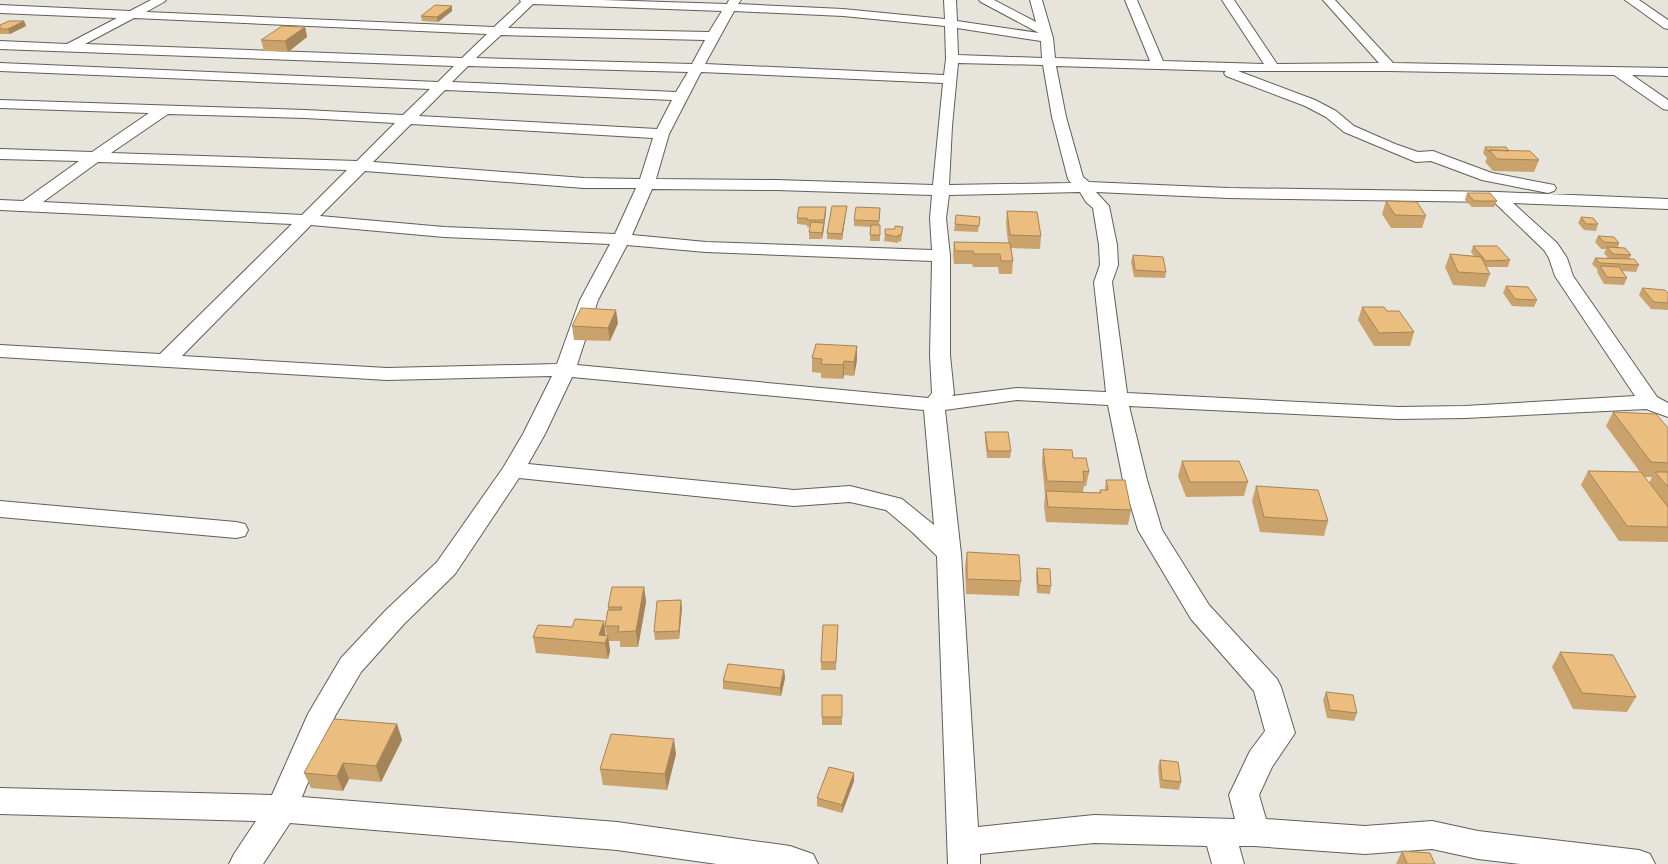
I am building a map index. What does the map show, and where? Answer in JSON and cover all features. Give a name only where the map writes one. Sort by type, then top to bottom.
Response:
[{"type":"street","points":[[7,80],[160,0]]},
{"type":"street","points":[[526,0],[733,3],[869,14],[1046,35]]},
{"type":"street","points":[[166,360],[442,86],[464,62],[530,0]]},
{"type":"street","points":[[950,0],[952,69],[945,126],[938,218],[941,256],[940,355],[943,394],[934,406],[949,554],[963,853],[1094,829],[1220,833],[1254,832],[1366,840],[1432,835],[1478,845],[1639,864]]},
{"type":"street","points":[[985,0],[1046,35]]},
{"type":"street","points":[[1036,0],[1046,35],[1059,117],[1076,179],[1086,187],[1092,199],[1101,206],[1108,244],[1109,264],[1103,282],[1116,398],[1135,480],[1150,530],[1200,612],[1267,687],[1280,733],[1261,760],[1244,795],[1254,832]]},
{"type":"street","points":[[1131,0],[1158,64]]},
{"type":"street","points":[[1228,0],[1273,68]]},
{"type":"street","points":[[1329,0],[1389,67]]},
{"type":"street","points":[[1631,0],[1668,24]]},
{"type":"street","points":[[246,864],[282,809],[322,714],[351,665],[396,617],[446,568],[513,470],[534,434],[565,370],[589,300],[621,239],[647,183],[662,134],[696,68],[733,3]]},
{"type":"street","points":[[0,9],[128,16],[497,31],[714,36]]},
{"type":"street","points":[[0,45],[464,62],[696,68],[952,69],[1049,61],[1273,68],[1389,67],[1668,72]]},
{"type":"street","points":[[1208,66],[1286,93],[1331,114],[1349,129],[1364,137],[1416,157],[1433,156],[1488,177],[1586,194],[1602,200],[1628,203]]},
{"type":"street","points":[[0,67],[681,96]]},
{"type":"street","points":[[1617,71],[1668,106]]},
{"type":"street","points":[[0,104],[297,114],[662,134]]},
{"type":"street","points":[[26,207],[165,109]]},
{"type":"street","points":[[0,154],[362,166],[560,182],[784,185],[941,190],[1003,190],[1086,187],[1228,192],[1498,197],[1668,204]]},
{"type":"street","points":[[1498,197],[1551,247],[1558,258],[1564,276],[1649,402],[1668,412]]},
{"type":"street","points":[[0,206],[307,220],[444,232],[621,239],[706,247],[941,256]]},
{"type":"street","points":[[0,351],[387,374],[565,370],[934,406],[1017,394],[1398,413],[1465,412],[1649,402]]},
{"type":"street","points":[[513,470],[794,498],[850,494],[894,504],[920,525],[949,554]]},
{"type":"street","points":[[0,509],[236,530]]},
{"type":"street","points":[[0,802],[282,809],[617,836],[790,860],[802,864]]},
{"type":"street","points":[[1220,833],[1228,864]]},
{"type":"building","points":[[435,5],[452,6],[437,17],[421,16]]},
{"type":"building","points":[[9,21],[24,21],[8,29],[0,29],[0,25]]},
{"type":"building","points":[[282,26],[305,27],[285,41],[261,40]]},
{"type":"building","points":[[1485,147],[1506,147],[1509,151],[1489,150],[1489,152]]},
{"type":"building","points":[[1489,150],[1530,151],[1539,160],[1497,159]]},
{"type":"building","points":[[1467,193],[1490,193],[1497,201],[1474,201]]},
{"type":"building","points":[[1386,201],[1417,202],[1426,216],[1395,215]]},
{"type":"building","points":[[832,206],[847,206],[842,234],[827,233]]},
{"type":"building","points":[[799,207],[826,207],[824,220],[807,220],[807,218],[797,218]]},
{"type":"building","points":[[856,207],[880,208],[879,221],[854,220]]},
{"type":"building","points":[[1007,211],[1037,212],[1041,236],[1010,235]]},
{"type":"building","points":[[956,215],[980,217],[979,226],[955,224]]},
{"type":"building","points":[[1581,217],[1593,218],[1598,224],[1586,224]]},
{"type":"building","points":[[811,222],[824,223],[822,233],[809,232]]},
{"type":"building","points":[[871,225],[880,225],[880,235],[870,235]]},
{"type":"building","points":[[895,226],[903,227],[901,235],[898,235],[898,237],[885,234],[885,229],[895,229]]},
{"type":"building","points":[[1598,236],[1614,237],[1619,243],[1604,242]]},
{"type":"building","points":[[954,242],[1010,243],[1013,261],[1001,261],[1000,254],[974,254],[973,251],[955,251]]},
{"type":"building","points":[[1473,246],[1497,246],[1510,260],[1486,261]]},
{"type":"building","points":[[1607,247],[1625,248],[1631,255],[1613,254]]},
{"type":"building","points":[[1450,254],[1481,257],[1490,274],[1458,272]]},
{"type":"building","points":[[1133,255],[1163,257],[1166,272],[1135,270]]},
{"type":"building","points":[[1595,258],[1634,259],[1639,265],[1600,263]]},
{"type":"building","points":[[1600,266],[1619,267],[1627,278],[1607,277]]},
{"type":"building","points":[[1506,286],[1528,287],[1537,300],[1515,299]]},
{"type":"building","points":[[1642,288],[1665,290],[1668,293],[1668,303],[1654,302]]},
{"type":"building","points":[[1362,307],[1384,307],[1387,311],[1399,311],[1414,332],[1379,333]]},
{"type":"building","points":[[581,308],[616,310],[608,328],[572,326]]},
{"type":"building","points":[[816,344],[857,346],[854,362],[844,361],[843,365],[821,364],[822,359],[812,358]]},
{"type":"building","points":[[1613,412],[1656,414],[1668,428],[1668,463],[1651,462]]},
{"type":"building","points":[[985,432],[1008,432],[1011,451],[988,451]]},
{"type":"building","points":[[1043,449],[1072,450],[1073,458],[1086,458],[1089,472],[1083,471],[1084,482],[1047,481]]},
{"type":"building","points":[[1182,461],[1239,461],[1248,482],[1190,482]]},
{"type":"building","points":[[1588,471],[1641,472],[1668,507],[1668,527],[1627,526]]},
{"type":"building","points":[[1655,472],[1668,472],[1668,487]]},
{"type":"building","points":[[1106,480],[1125,480],[1131,510],[1048,507],[1046,491],[1101,493],[1100,490],[1108,490]]},
{"type":"building","points":[[1256,486],[1318,490],[1328,521],[1264,517]]},
{"type":"building","points":[[967,552],[1019,555],[1021,581],[967,579]]},
{"type":"building","points":[[1037,568],[1050,569],[1051,586],[1038,585]]},
{"type":"building","points":[[612,587],[644,587],[636,631],[618,632],[619,626],[605,626],[608,610],[621,610],[622,607],[608,607]]},
{"type":"building","points":[[681,600],[679,631],[654,632],[657,601]]},
{"type":"building","points":[[575,619],[604,621],[599,635],[608,636],[605,643],[533,637],[538,625],[572,627]]},
{"type":"building","points":[[823,625],[838,625],[836,662],[821,662]]},
{"type":"building","points":[[1560,652],[1613,655],[1636,697],[1582,693]]},
{"type":"building","points":[[728,664],[784,670],[780,688],[723,681]]},
{"type":"building","points":[[1326,692],[1353,695],[1357,713],[1330,710]]},
{"type":"building","points":[[822,695],[842,695],[842,717],[822,717]]},
{"type":"building","points":[[334,719],[397,724],[376,766],[343,763],[337,776],[304,773]]},
{"type":"building","points":[[611,734],[674,739],[665,774],[600,769]]},
{"type":"building","points":[[1160,760],[1178,762],[1181,782],[1162,780]]},
{"type":"building","points":[[829,767],[854,773],[842,805],[817,798]]},
{"type":"building","points":[[1402,851],[1430,853],[1435,864],[1407,864]]}]
